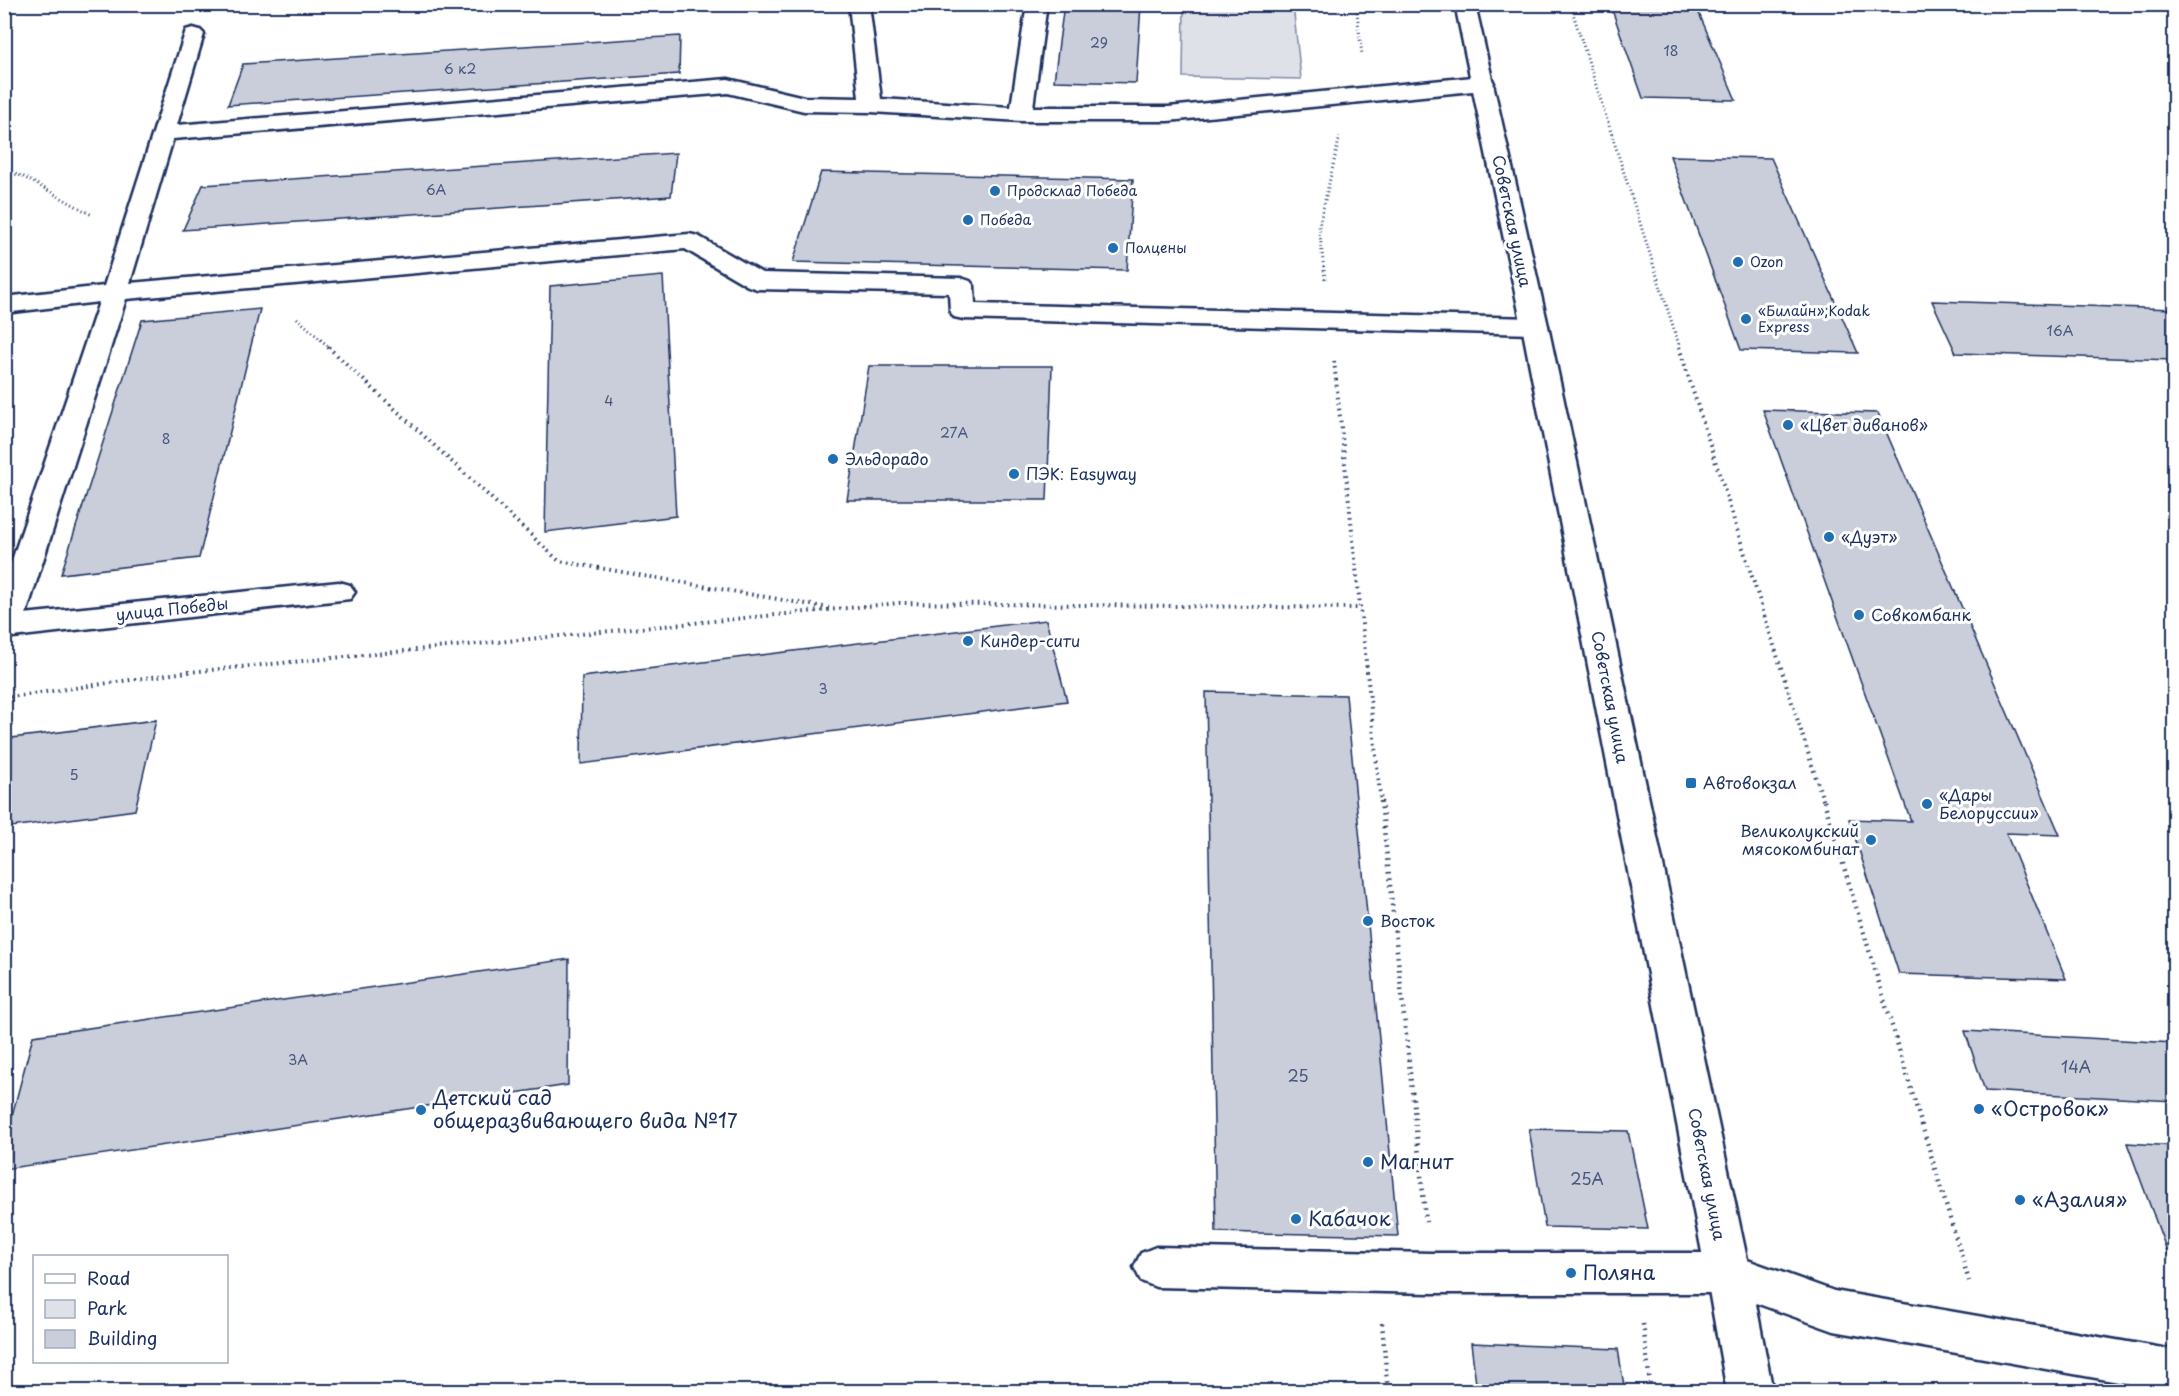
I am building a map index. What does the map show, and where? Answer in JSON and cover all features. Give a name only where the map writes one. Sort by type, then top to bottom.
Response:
[{"type":"main road","points":[[860,4],[871,105]]},
{"type":"main road","points":[[1021,114],[1037,4]]},
{"type":"main road","name":"Советская улица","points":[[1465,4],[1535,326],[1728,1273],[1750,1392]]},
{"type":"main road","points":[[5,627],[115,292],[193,34]]},
{"type":"main road","points":[[164,133],[728,86],[804,104],[871,105],[1021,114],[1168,114],[1483,83]]},
{"type":"main road","points":[[4,305],[115,292],[689,241],[757,281],[961,286],[963,311],[1535,326]]},
{"type":"main road","name":"улица Победы","points":[[5,627],[339,592]]},
{"type":"main road","points":[[1156,1267],[1431,1273],[1728,1273],[1834,1311],[2175,1371]]},
{"type":"path","points":[[1570,4],[1830,820],[1976,1305],[1991,1339]]},
{"type":"path","points":[[4,171],[22,176],[132,238]]},
{"type":"path","points":[[290,312],[559,561],[836,609]]},
{"type":"path","points":[[4,698],[179,673],[898,603],[1361,608]]},
{"type":"path","points":[[1367,669],[1431,1273]]},
{"type":"path","points":[[1378,1272],[1388,1392]]},
{"type":"path","points":[[1636,1274],[1651,1392]]},
{"type":"green space","points":[[1184,5],[1293,5],[1301,79],[1183,77]]},
{"type":"building","points":[[1064,4],[1141,4],[1136,83],[1054,81]]},
{"type":"building","points":[[1610,4],[1695,4],[1736,100],[1643,98]]},
{"type":"building","points":[[680,36],[679,74],[228,105],[243,64]]},
{"type":"building","points":[[676,153],[671,196],[183,230],[203,185]]},
{"type":"building","points":[[1670,156],[1771,158],[1858,353],[1741,350]]},
{"type":"building","name":"Победа","points":[[821,172],[1133,179],[1127,270],[793,262]]},
{"type":"building","points":[[663,276],[676,516],[545,532],[550,286]]},
{"type":"building","points":[[1932,301],[2174,309],[2174,360],[1956,353]]},
{"type":"building","points":[[260,309],[199,558],[61,574],[142,320]]},
{"type":"building","points":[[869,366],[1052,366],[1047,500],[847,500]]},
{"type":"building","points":[[1763,410],[1878,413],[2060,835],[2006,833],[2066,979],[1899,974],[1849,819],[1911,821]]},
{"type":"building","points":[[1046,620],[1067,701],[581,764],[582,677]]},
{"type":"building","points":[[1206,692],[1346,695],[1398,1236],[1216,1232]]},
{"type":"building","points":[[156,720],[135,810],[4,828],[4,739]]},
{"type":"building","points":[[569,959],[568,1085],[4,1169],[4,1146],[33,1036]]},
{"type":"building","points":[[1965,1031],[2174,1043],[2174,1101],[1985,1091]]},
{"type":"building","points":[[1529,1129],[1628,1131],[1648,1229],[1545,1227]]},
{"type":"building","points":[[2127,1143],[2174,1146],[2174,1270]]},
{"type":"building","points":[[1471,1343],[1618,1349],[1625,1392],[1477,1392]]},
{"type":"place","name":"Продсклад Победа","points":[[995,191]]},
{"type":"place","name":"Победа","points":[[968,220]]},
{"type":"place","name":"Полцены","points":[[1113,248]]},
{"type":"place","name":"Ozon","points":[[1738,262]]},
{"type":"place","name":"«Билайн»;Kodak Express","points":[[1746,319]]},
{"type":"place","name":"«Цвет диванов»","points":[[1788,425]]},
{"type":"place","name":"Эльдорадо","points":[[833,459]]},
{"type":"place","name":"ПЭК: Easyway","points":[[1014,474]]},
{"type":"place","name":"«Дуэт»","points":[[1829,537]]},
{"type":"place","name":"Совкомбанк","points":[[1859,615]]},
{"type":"place","name":"Киндер-сити","points":[[968,641]]},
{"type":"place","name":"Автовокзал","points":[[1691,783]]},
{"type":"place","name":"«Дары Белоруссии»","points":[[1927,804]]},
{"type":"place","name":"Великолукский мясокомбинат","points":[[1871,840]]},
{"type":"place","name":"Восток","points":[[1368,921]]},
{"type":"place","name":"«Островок»","points":[[1979,1109]]},
{"type":"place","name":"Детский сад общеразвивающего вида №17","points":[[421,1110]]},
{"type":"place","name":"Магнит","points":[[1368,1162]]},
{"type":"place","name":"«Азалия»","points":[[2020,1200]]},
{"type":"place","name":"Кабачок","points":[[1296,1219]]},
{"type":"place","name":"Поляна","points":[[1571,1273]]}]
